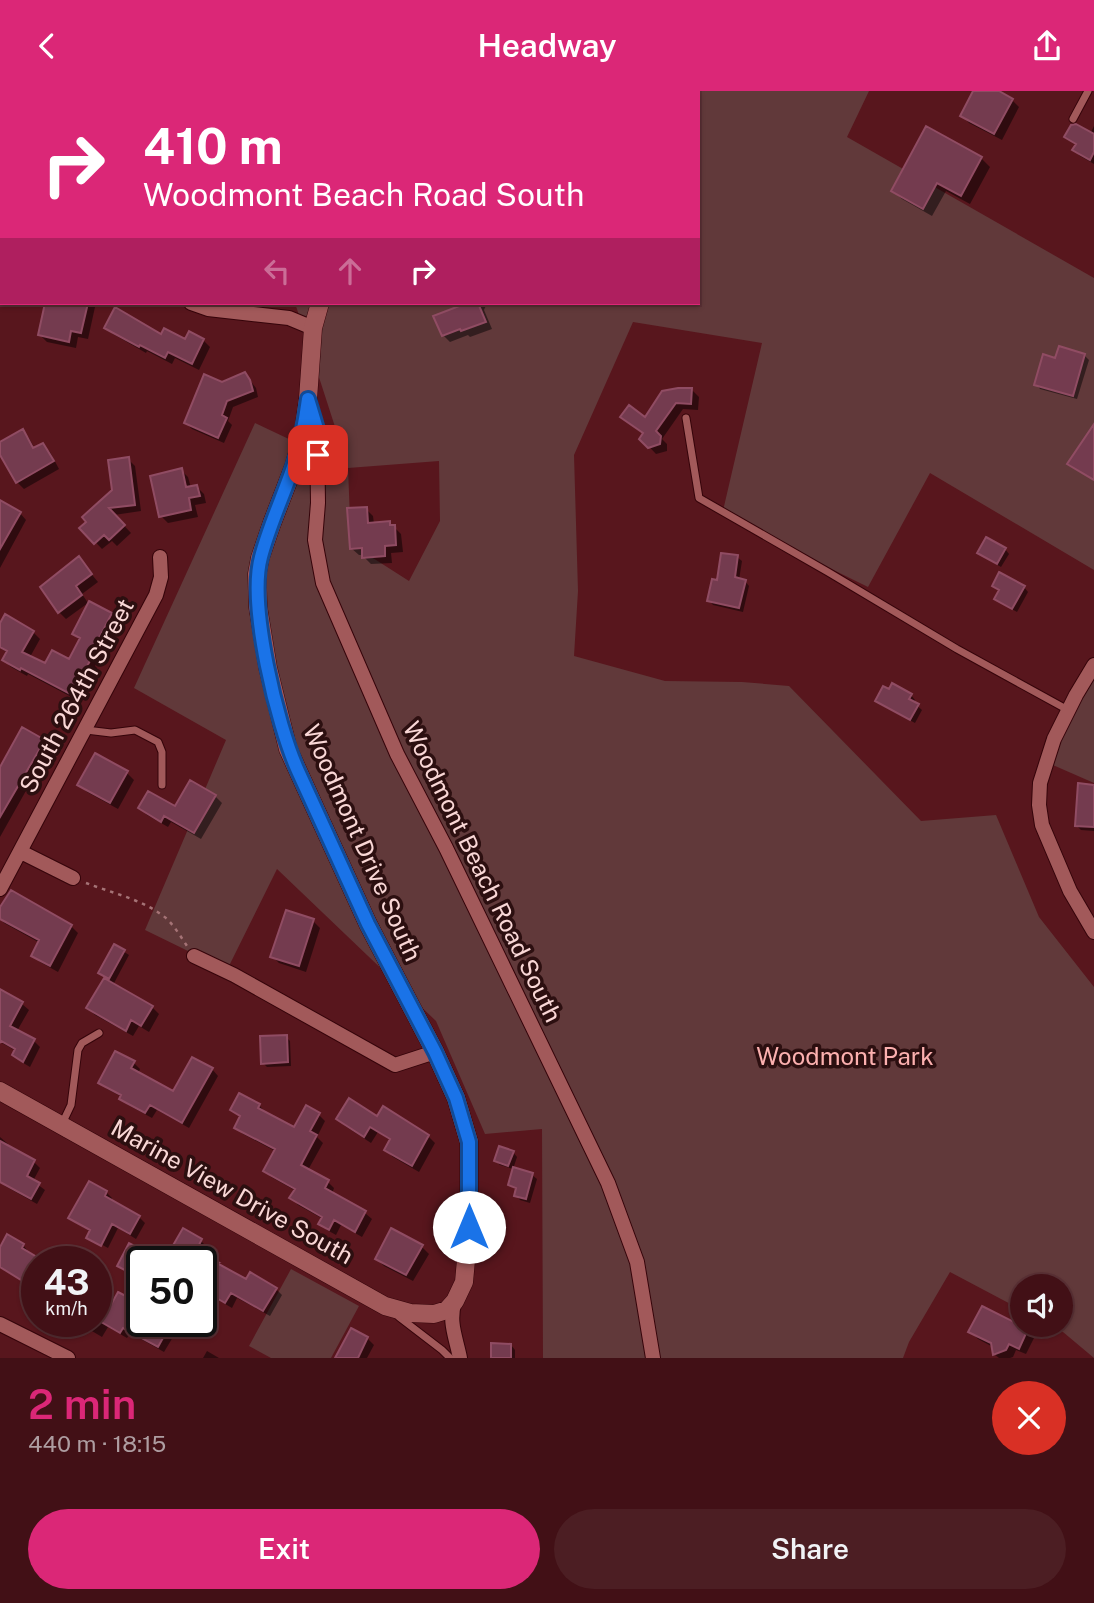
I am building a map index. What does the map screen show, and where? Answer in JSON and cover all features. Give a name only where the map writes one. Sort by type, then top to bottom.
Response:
[{"type":"main road","name":"Woodmont Drive South","points":[[319,305],[313,328],[303,435],[260,558],[257,574],[258,607],[268,668],[293,761],[368,924],[435,1052],[456,1098],[469,1142],[469,1227],[464,1282],[451,1305]]},
{"type":"main road","name":"Marine View Drive South","points":[[0,1091],[385,1306],[410,1313],[434,1314],[451,1305]]},
{"type":"street","points":[[197,305],[208,309],[289,318],[313,328]]},
{"type":"street","name":"Woodmont Beach Road South","points":[[308,399],[317,429],[318,503],[315,540],[323,583],[397,754],[446,848],[608,1183],[636,1262],[653,1358]]},
{"type":"street","name":"South 264th Street","points":[[0,889],[156,594],[161,577],[160,557]]},
{"type":"street","points":[[1094,665],[1054,739],[1040,783],[1039,805],[1042,825],[1070,891],[1094,932]]},
{"type":"street","points":[[21,852],[73,878]]},
{"type":"street","points":[[194,956],[234,975],[395,1065],[435,1052]]},
{"type":"street","points":[[451,1305],[460,1358]]},
{"type":"street","points":[[0,1324],[68,1358]]},
{"type":"lane","points":[[1073,120],[1088,91]]},
{"type":"lane","points":[[686,418],[699,498],[957,649],[1069,711]]},
{"type":"lane","points":[[86,730],[111,733],[135,730],[158,742],[162,752],[162,785]]},
{"type":"lane","points":[[62,1125],[71,1105],[78,1051],[82,1043],[99,1033]]},
{"type":"lane","points":[[385,1306],[450,1358]]},
{"type":"path","points":[[73,878],[135,901],[158,913],[169,922],[194,956]]},
{"type":"green space","name":"Woodmont Park","points":[[700,91],[869,91],[847,137],[1094,278],[1094,570],[930,473],[868,587],[722,515],[762,343],[633,322],[574,455],[578,591],[574,656],[665,681],[742,682],[789,686],[921,821],[996,815],[1039,917],[1094,987],[1094,1358],[1069,1337],[1073,1337],[1073,1274],[1010,1274],[1010,1304],[950,1272],[909,1342],[903,1358],[543,1358],[542,1129],[485,1134],[436,1021],[277,869],[227,970],[145,930],[226,740],[134,688],[255,423],[348,467],[296,305],[700,305]],"holes":[[[439,461],[440,521],[409,581],[351,544],[348,468]]]},
{"type":"green space","points":[[1094,672],[1094,783],[1046,762]]},
{"type":"green space","points":[[291,1269],[359,1306],[331,1358],[271,1358],[249,1346]]},
{"type":"building","points":[[973,91],[999,91],[1013,99],[994,134],[960,116]]},
{"type":"building","points":[[1076,124],[1094,134],[1094,152],[1090,160],[1072,150],[1076,144],[1064,137],[1071,125]]},
{"type":"building","points":[[926,126],[982,157],[961,196],[937,183],[923,209],[891,191]]},
{"type":"building","points":[[45,305],[88,305],[81,333],[71,331],[69,342],[38,335]]},
{"type":"building","points":[[462,305],[479,305],[486,322],[442,336],[433,316]]},
{"type":"building","points":[[115,307],[161,334],[164,328],[185,339],[189,331],[204,339],[192,364],[168,352],[165,358],[104,328]]},
{"type":"building","points":[[1059,346],[1085,354],[1073,396],[1034,385],[1043,354],[1055,358]]},
{"type":"building","points":[[245,372],[253,391],[227,401],[222,415],[227,418],[218,438],[184,423],[204,374],[222,382]]},
{"type":"building","points":[[692,388],[691,404],[676,403],[656,431],[661,436],[660,444],[648,448],[639,439],[643,433],[620,417],[629,405],[645,417],[662,391]]},
{"type":"building","points":[[1094,424],[1094,480],[1067,464]]},
{"type":"building","points":[[23,429],[33,448],[43,443],[54,461],[16,483],[0,455],[0,442]]},
{"type":"building","points":[[129,457],[135,505],[109,508],[125,525],[109,540],[104,535],[94,544],[79,528],[86,522],[82,517],[112,490],[108,460]]},
{"type":"building","points":[[182,468],[186,487],[197,485],[200,496],[189,498],[191,510],[159,517],[150,476]]},
{"type":"building","points":[[0,500],[21,512],[0,549]]},
{"type":"building","points":[[367,507],[368,523],[390,521],[390,525],[395,525],[396,545],[385,546],[385,556],[362,558],[362,548],[350,549],[347,508]]},
{"type":"building","points":[[986,537],[1006,548],[997,564],[977,553]]},
{"type":"building","points":[[721,553],[738,555],[735,577],[746,580],[739,608],[707,601],[712,579],[717,580]]},
{"type":"building","points":[[79,556],[92,574],[76,586],[82,595],[58,613],[40,587]]},
{"type":"building","points":[[999,572],[1025,586],[1012,609],[994,599],[999,590],[992,586]]},
{"type":"building","points":[[89,601],[112,613],[72,695],[2,660],[7,651],[0,647],[0,623],[5,614],[34,631],[22,652],[45,663],[52,650],[69,659],[80,638],[72,634]]},
{"type":"building","points":[[892,683],[912,694],[909,699],[919,704],[910,720],[875,701],[883,686],[889,689]]},
{"type":"building","points":[[22,727],[45,740],[0,817],[0,767]]},
{"type":"building","points":[[95,753],[128,771],[110,803],[77,785]]},
{"type":"building","points":[[190,780],[216,795],[194,833],[164,816],[161,822],[138,808],[148,791],[175,806]]},
{"type":"building","points":[[1078,783],[1094,785],[1094,827],[1075,826]]},
{"type":"building","points":[[11,890],[72,925],[50,966],[31,956],[39,940],[0,919],[0,907]]},
{"type":"building","points":[[286,910],[314,919],[299,966],[270,957]]},
{"type":"building","points":[[114,944],[125,950],[109,979],[98,973]]},
{"type":"building","points":[[104,978],[153,1006],[141,1026],[131,1020],[126,1031],[86,1008]]},
{"type":"building","points":[[0,989],[23,1002],[10,1026],[35,1039],[23,1062],[12,1055],[15,1049],[1,1041],[0,1043]]},
{"type":"building","points":[[287,1035],[288,1062],[261,1064],[260,1036]]},
{"type":"building","points":[[115,1051],[135,1061],[131,1068],[173,1091],[192,1057],[213,1068],[182,1123],[150,1105],[145,1113],[119,1099],[121,1095],[98,1083]]},
{"type":"building","points":[[239,1093],[260,1104],[258,1108],[294,1127],[306,1105],[320,1113],[310,1131],[317,1135],[301,1165],[329,1180],[325,1188],[366,1211],[355,1232],[334,1220],[329,1230],[318,1224],[322,1217],[289,1198],[295,1189],[263,1171],[275,1149],[234,1128],[240,1116],[230,1110]]},
{"type":"building","points":[[349,1098],[377,1116],[383,1106],[429,1135],[412,1166],[384,1150],[390,1139],[370,1127],[364,1137],[336,1119]]},
{"type":"building","points":[[0,1141],[35,1160],[27,1176],[40,1183],[31,1199],[0,1182]]},
{"type":"building","points":[[499,1146],[514,1151],[508,1166],[494,1161]]},
{"type":"building","points":[[513,1167],[533,1173],[526,1199],[514,1196],[516,1188],[508,1185]]},
{"type":"building","points":[[89,1181],[107,1191],[105,1196],[140,1216],[130,1234],[112,1224],[101,1246],[86,1238],[90,1230],[68,1218]]},
{"type":"building","points":[[183,1228],[202,1239],[198,1246],[173,1246]]},
{"type":"building","points":[[391,1228],[423,1245],[406,1275],[375,1259]]},
{"type":"building","points":[[7,1234],[24,1244],[21,1246],[21,1280],[0,1267],[0,1247]]},
{"type":"building","points":[[126,1249],[126,1271],[117,1266]]},
{"type":"building","points":[[217,1263],[246,1279],[250,1272],[277,1288],[263,1311],[231,1293],[225,1303],[217,1298]]},
{"type":"building","points":[[118,1292],[126,1296],[126,1330],[123,1328],[120,1333],[112,1328],[112,1303]]},
{"type":"building","points":[[982,1306],[1010,1320],[1010,1337],[1024,1337],[1019,1349],[1009,1344],[1006,1350],[993,1355],[991,1343],[968,1332]]},
{"type":"building","points":[[351,1328],[368,1337],[358,1358],[335,1358]]},
{"type":"building","points":[[140,1337],[164,1337],[158,1347]]},
{"type":"building","points":[[491,1343],[511,1344],[511,1358],[491,1358]]},
{"type":"route","points":[[318,455],[317,429],[308,399],[303,435],[294,466],[266,540],[257,574],[258,607],[268,668],[288,748],[326,836],[456,1098],[469,1142],[469,1227]]}]
